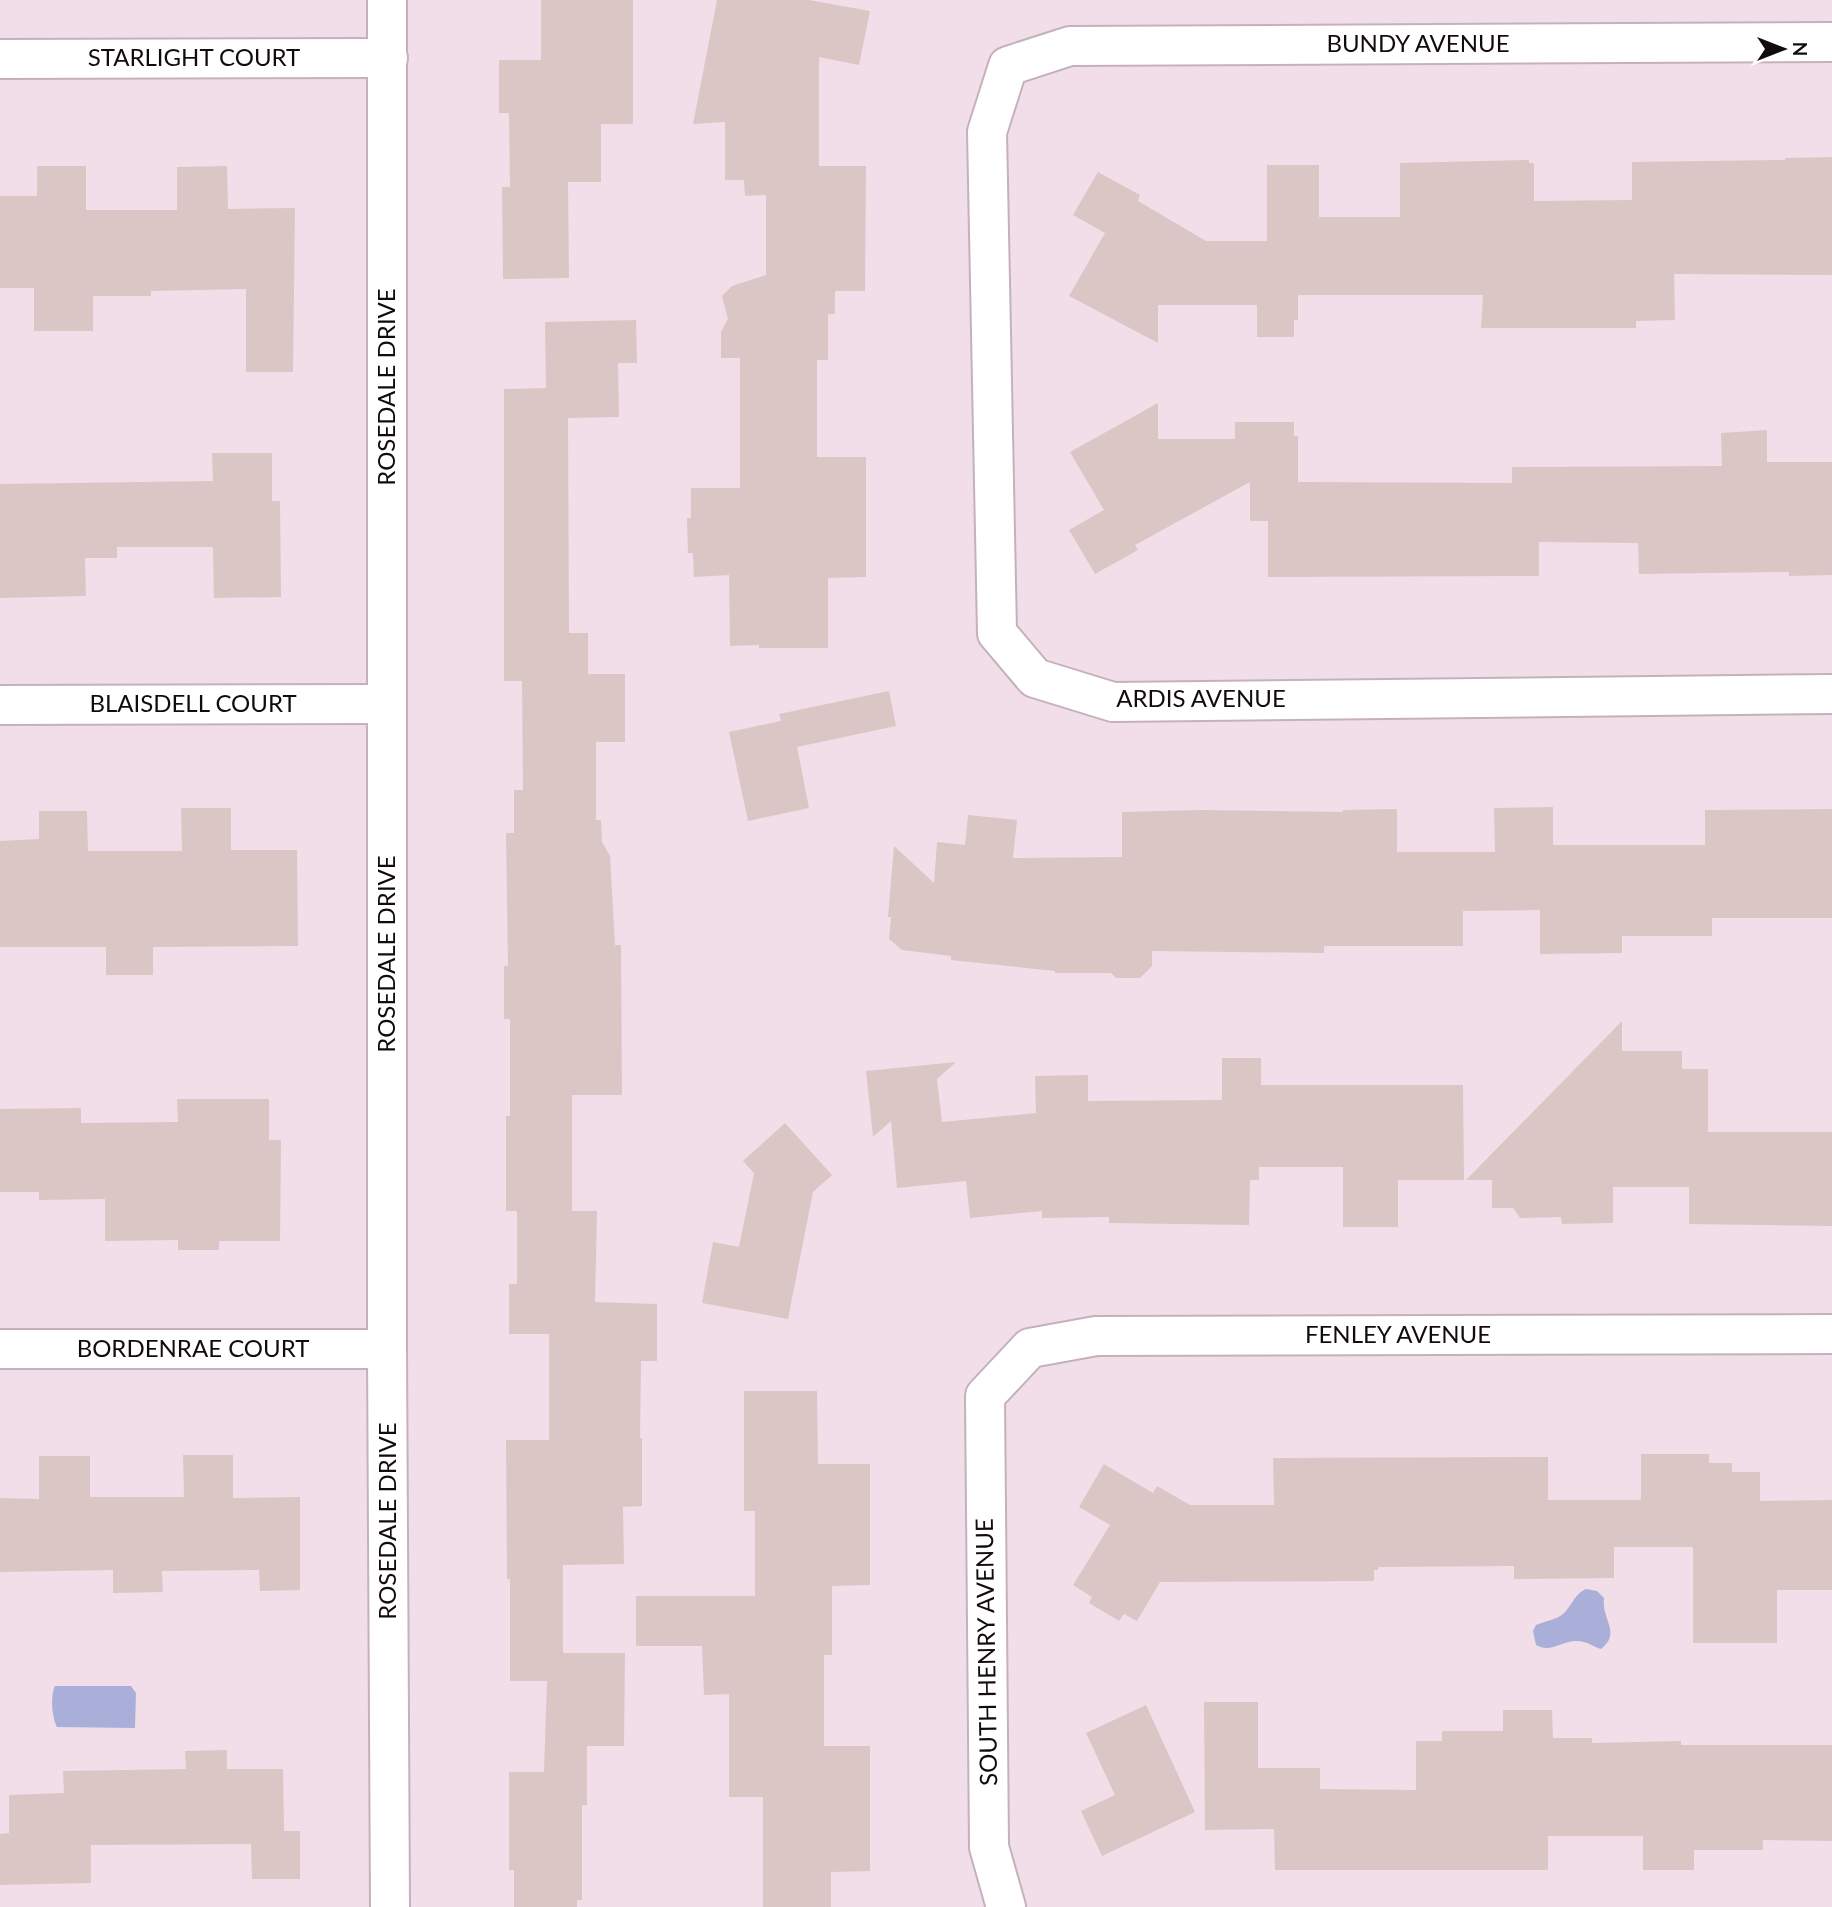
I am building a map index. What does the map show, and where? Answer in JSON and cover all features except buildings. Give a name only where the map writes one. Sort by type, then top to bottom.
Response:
[{"type":"street","name":"ROSEDALE DRIVE","points":[[387,0],[387,1349],[390,1907]]},
{"type":"street","name":"BUNDY AVENUE","points":[[1008,66],[1070,46],[1832,42]]},
{"type":"street","name":"STARLIGHT COURT","points":[[0,59],[388,58]]},
{"type":"street","name":"ARDIS AVENUE","points":[[1008,66],[987,132],[996,633],[1035,678],[1113,702],[1832,694]]},
{"type":"street","name":"BLAISDELL COURT","points":[[0,705],[387,704]]},
{"type":"street","name":"FENLEY AVENUE","points":[[985,1396],[1030,1348],[1096,1336],[1832,1335]]},
{"type":"street","name":"BORDENRAE COURT","points":[[0,1349],[387,1349]]},
{"type":"street","name":"SOUTH HENRY AVENUE","points":[[985,1396],[989,1847],[1006,1907]]},
{"type":"water","points":[[1586,1589],[1597,1591],[1604,1598],[1610,1631],[1607,1643],[1601,1649],[1579,1641],[1551,1648],[1536,1645],[1533,1631],[1536,1625],[1560,1616],[1579,1593]]},
{"type":"water","points":[[55,1686],[131,1686],[136,1693],[135,1728],[57,1727],[52,1707]]}]
